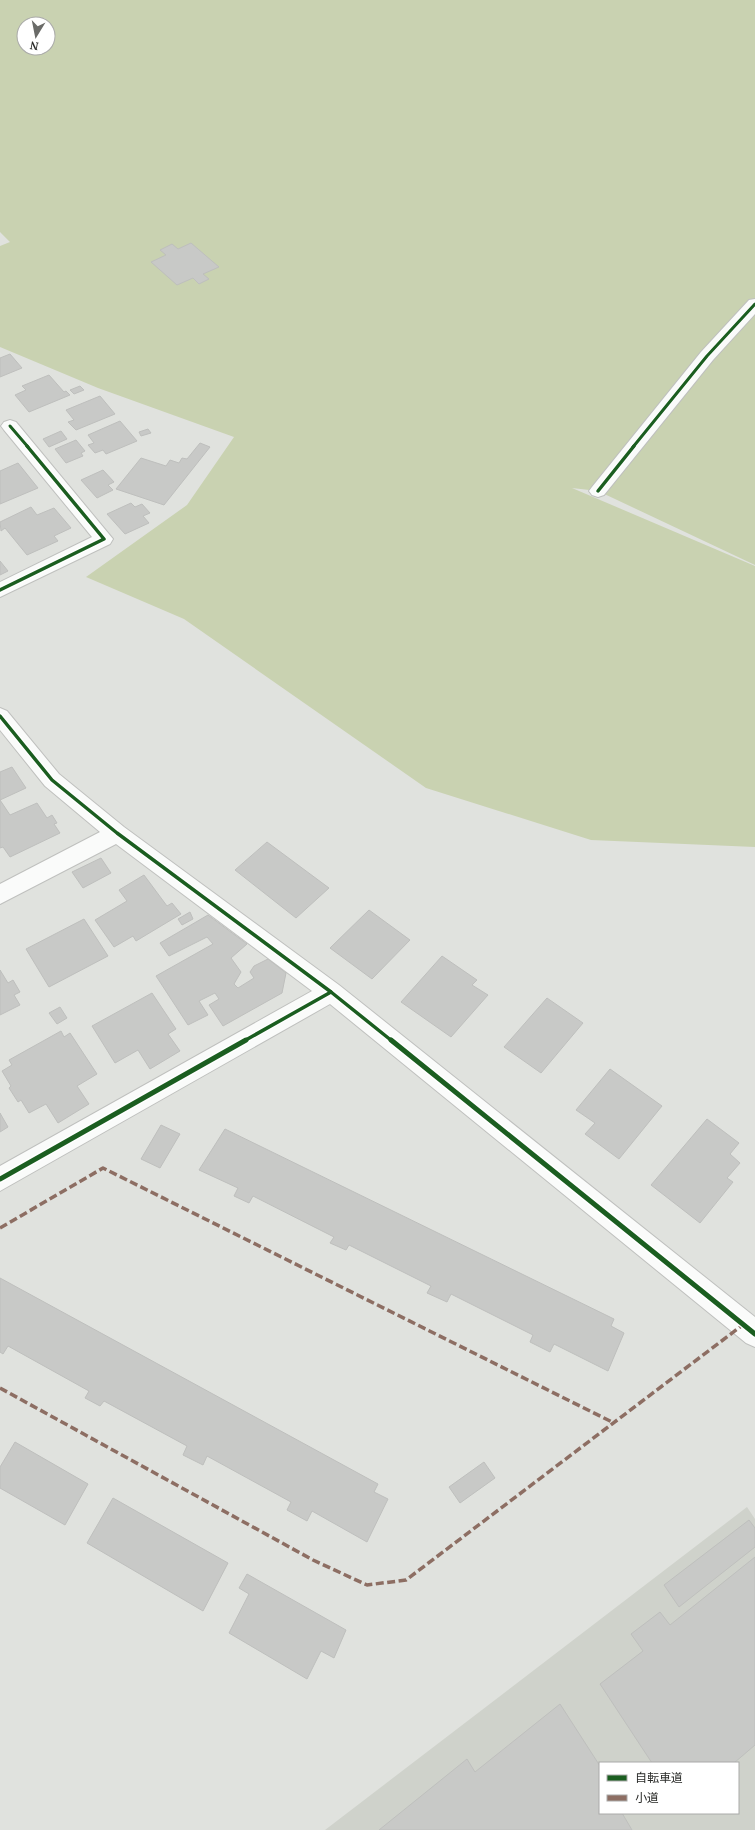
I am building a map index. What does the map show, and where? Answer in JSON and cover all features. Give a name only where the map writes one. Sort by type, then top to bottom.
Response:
[{"type":"street","points":[[598,491],[707,356],[755,304]]},
{"type":"street","points":[[0,590],[104,539],[3,424]]},
{"type":"street","points":[[0,716],[52,780],[117,833],[331,992],[755,1334]]},
{"type":"street","points":[[0,895],[117,833]]},
{"type":"street","points":[[0,1179],[331,992]]},
{"type":"shaded area","points":[[747,1507],[755,1519],[755,1830],[325,1830]]},
{"type":"green space","points":[[0,0],[755,0],[755,565],[598,491],[572,488],[755,566],[755,847],[591,840],[426,788],[184,619],[86,577],[187,505],[234,437],[98,388],[0,347],[0,246],[10,242],[0,232]]},
{"type":"building","points":[[191,243],[219,267],[203,274],[209,279],[199,284],[193,278],[177,285],[151,262],[166,255],[160,250],[172,244],[178,249]]},
{"type":"building","points":[[10,354],[22,368],[0,377],[0,358]]},
{"type":"building","points":[[49,375],[64,392],[66,391],[70,395],[29,412],[15,395],[26,390],[22,386]]},
{"type":"building","points":[[80,386],[84,390],[74,394],[70,390]]},
{"type":"building","points":[[100,396],[115,414],[76,430],[68,422],[74,420],[66,410]]},
{"type":"building","points":[[120,421],[137,441],[106,454],[103,450],[95,453],[88,445],[94,443],[88,435]]},
{"type":"building","points":[[148,429],[151,433],[141,436],[139,432]]},
{"type":"building","points":[[61,431],[67,439],[49,447],[43,439]]},
{"type":"building","points":[[76,440],[85,451],[81,453],[83,456],[66,463],[55,449]]},
{"type":"building","points":[[200,443],[210,447],[164,505],[116,489],[141,458],[166,466],[170,460],[179,463],[182,458],[187,459]]},
{"type":"building","points":[[18,463],[38,488],[0,504],[0,471]]},
{"type":"building","points":[[103,470],[114,482],[108,485],[113,490],[97,498],[81,480]]},
{"type":"building","points":[[131,503],[135,507],[142,504],[150,513],[143,516],[149,523],[125,534],[107,514]]},
{"type":"building","points":[[31,507],[37,515],[54,508],[71,528],[54,536],[58,541],[27,555],[5,528],[1,531],[0,522]]},
{"type":"building","points":[[0,561],[8,571],[0,575]]},
{"type":"building","points":[[12,767],[26,788],[0,800],[0,772]]},
{"type":"building","points":[[0,800],[10,815],[37,803],[47,818],[52,815],[57,823],[54,824],[60,833],[10,857],[3,847],[0,848]]},
{"type":"building","points":[[267,842],[329,888],[296,918],[235,870]]},
{"type":"building","points":[[101,858],[111,873],[83,888],[72,872]]},
{"type":"building","points":[[144,875],[167,906],[172,903],[181,914],[136,941],[133,936],[114,947],[95,920],[127,901],[119,890]]},
{"type":"building","points":[[369,910],[410,940],[372,979],[330,948]]},
{"type":"building","points":[[190,912],[193,919],[182,925],[178,919]]},
{"type":"building","points":[[208,915],[247,944],[231,958],[241,972],[234,984],[238,988],[254,978],[250,972],[254,966],[268,959],[286,973],[282,993],[223,1026],[209,1005],[219,999],[215,993],[199,1001],[208,1015],[188,1025],[156,976],[213,944],[207,937],[169,956],[160,943]]},
{"type":"building","points":[[84,919],[108,956],[49,987],[26,949]]},
{"type":"building","points":[[442,956],[477,980],[472,985],[488,995],[451,1037],[401,1002]]},
{"type":"building","points":[[0,970],[8,983],[13,980],[20,992],[14,995],[20,1005],[0,1015]]},
{"type":"building","points":[[152,993],[176,1029],[168,1034],[180,1051],[150,1069],[138,1050],[115,1063],[92,1026]]},
{"type":"building","points":[[547,998],[583,1023],[541,1073],[504,1047]]},
{"type":"building","points":[[60,1007],[67,1018],[57,1024],[49,1013]]},
{"type":"building","points":[[61,1031],[64,1037],[70,1033],[97,1074],[77,1086],[89,1104],[58,1123],[46,1104],[29,1113],[21,1100],[18,1102],[9,1088],[11,1086],[2,1071],[12,1065],[9,1060]]},
{"type":"building","points":[[610,1069],[662,1106],[619,1159],[585,1134],[595,1123],[576,1110]]},
{"type":"building","points":[[0,1113],[8,1127],[0,1132]]},
{"type":"building","points":[[707,1119],[739,1143],[730,1154],[740,1163],[727,1178],[733,1182],[700,1223],[651,1185]]},
{"type":"building","points":[[161,1125],[180,1134],[160,1168],[141,1159]]},
{"type":"building","points":[[225,1129],[614,1319],[611,1326],[624,1333],[608,1371],[554,1344],[550,1352],[530,1342],[533,1335],[451,1294],[447,1302],[427,1293],[431,1286],[349,1245],[346,1250],[330,1243],[334,1237],[253,1196],[249,1203],[234,1196],[238,1188],[199,1170]]},
{"type":"building","points":[[0,1278],[378,1484],[374,1492],[388,1499],[367,1542],[312,1511],[307,1521],[287,1510],[291,1502],[207,1456],[203,1465],[183,1455],[187,1446],[104,1401],[100,1406],[85,1398],[89,1391],[8,1346],[3,1354],[0,1352]]},
{"type":"building","points":[[15,1442],[88,1484],[65,1525],[0,1488],[0,1467]]},
{"type":"building","points":[[484,1462],[495,1478],[460,1503],[449,1487]]},
{"type":"building","points":[[113,1498],[228,1563],[203,1611],[87,1543]]},
{"type":"building","points":[[749,1520],[755,1528],[755,1547],[679,1607],[664,1585]]},
{"type":"building","points":[[755,1557],[755,1745],[735,1762],[651,1762],[600,1684],[643,1651],[631,1634],[660,1612],[670,1625]]},
{"type":"building","points":[[247,1574],[346,1630],[334,1658],[321,1651],[307,1679],[229,1633],[249,1594],[239,1588]]},
{"type":"building","points":[[560,1704],[599,1764],[599,1814],[623,1814],[632,1830],[379,1830],[467,1759],[475,1772]]},
{"type":"marked path","points":[[0,1228],[103,1168],[614,1423]]},
{"type":"marked path","points":[[0,1388],[313,1560],[367,1585],[406,1580],[744,1324]]},
{"type":"cycle path","points":[[598,491],[707,356],[755,304]]},
{"type":"cycle path","points":[[0,590],[104,539],[10,426]]},
{"type":"cycle path","points":[[0,716],[52,780],[117,833],[331,992],[755,1334]]},
{"type":"cycle path","points":[[0,1179],[331,992]]}]
